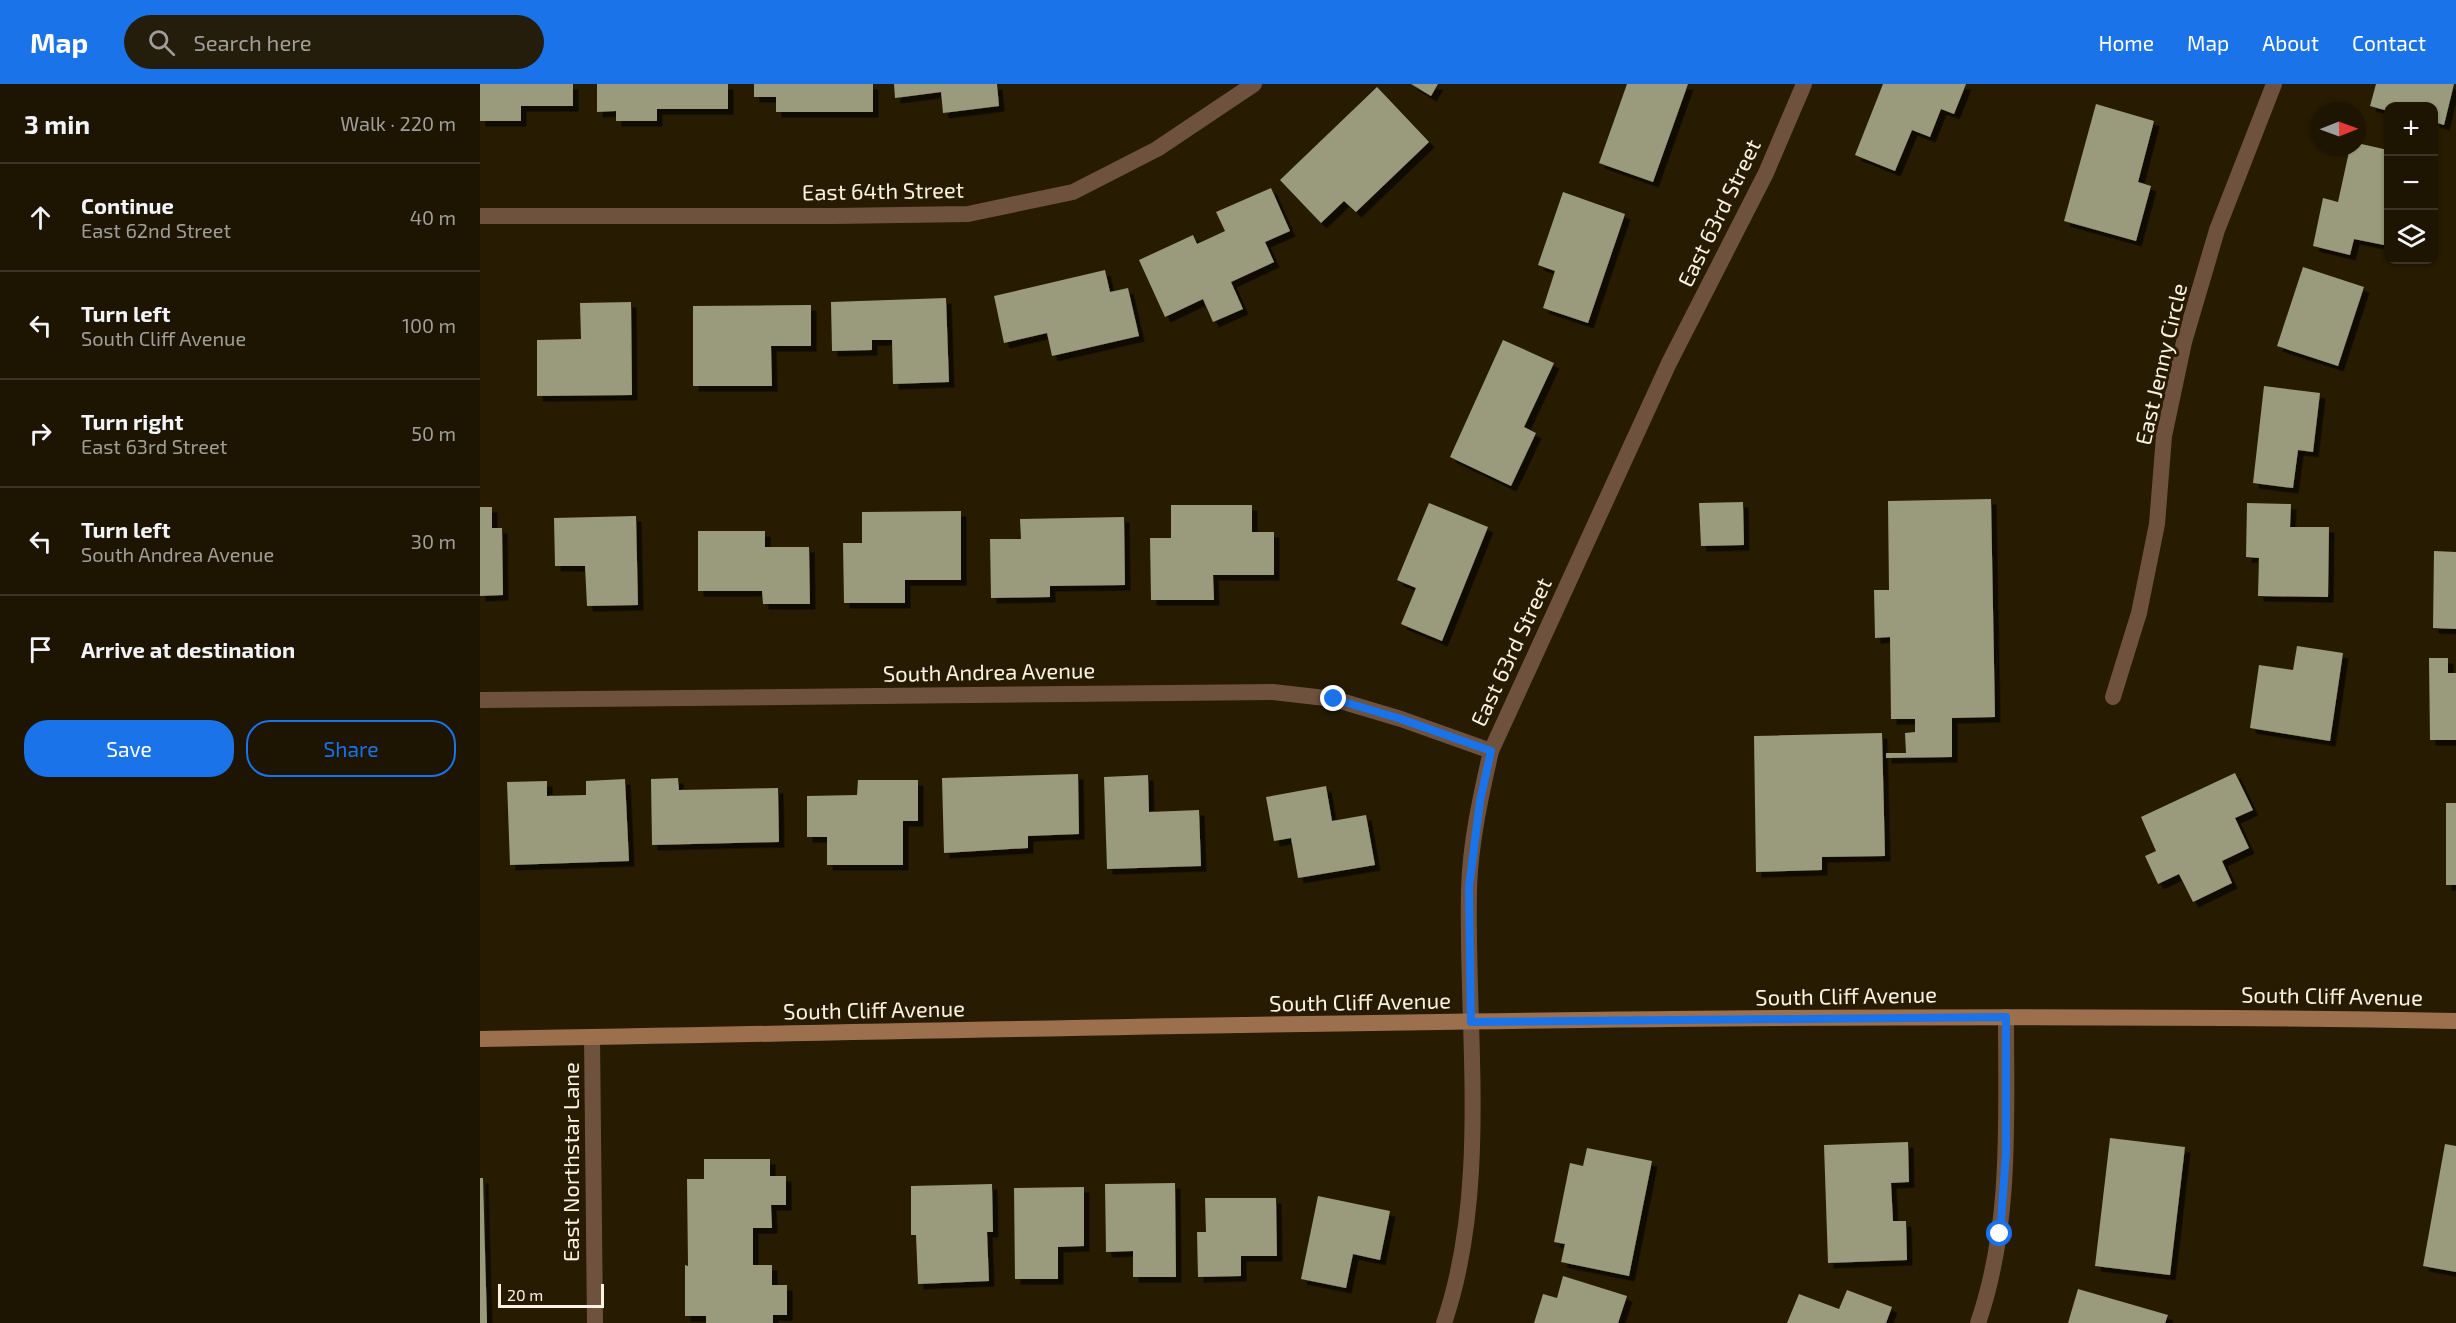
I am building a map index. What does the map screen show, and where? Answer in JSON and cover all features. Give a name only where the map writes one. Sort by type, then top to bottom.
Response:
[{"type":"main road","name":"South Cliff Avenue","points":[[480,1039],[1471,1022],[2006,1017],[2222,1017],[2456,1021]]},
{"type":"street","name":"East 64th Street","points":[[480,216],[968,214],[1073,192],[1157,149],[1254,84]]},
{"type":"street","name":"East 63rd Street","points":[[1444,1323],[1456,1281],[1468,1222],[1472,1162],[1469,887],[1480,801],[1491,751],[1669,363],[1766,173],[1804,84]]},
{"type":"street","name":"East Jenny Circle","points":[[2113,697],[2139,613],[2157,524],[2164,436],[2184,342],[2217,230],[2274,84]]},
{"type":"street","name":"South Andrea Avenue","points":[[480,700],[1273,692],[1334,699],[1401,719],[1491,751]]},
{"type":"street","points":[[1978,1323],[2000,1234],[2006,1153],[2006,1017]]},
{"type":"street","name":"East Northstar Lane","points":[[592,1037],[595,1323]]},
{"type":"building","points":[[480,84],[573,84],[573,106],[521,106],[521,121],[480,121]]},
{"type":"building","points":[[597,84],[728,84],[728,109],[657,109],[657,121],[616,121],[616,111],[597,112]]},
{"type":"building","points":[[754,84],[873,84],[873,112],[776,112],[776,97],[754,97]]},
{"type":"building","points":[[894,84],[997,84],[999,106],[943,113],[941,92],[895,98]]},
{"type":"building","points":[[1411,84],[1438,84],[1431,96]]},
{"type":"building","points":[[1627,84],[1688,84],[1653,182],[1599,163]]},
{"type":"building","points":[[1883,84],[1966,84],[1954,114],[1941,109],[1930,137],[1912,130],[1895,171],[1855,155]]},
{"type":"building","points":[[2376,84],[2454,84],[2444,125],[2438,123],[2438,102],[2384,102],[2384,110],[2370,106]]},
{"type":"building","points":[[1377,87],[1429,142],[1356,212],[1344,201],[1321,223],[1280,180]]},
{"type":"building","points":[[2096,104],[2154,121],[2138,182],[2151,186],[2136,241],[2064,221]]},
{"type":"building","points":[[2366,145],[2384,149],[2384,245],[2354,239],[2350,255],[2313,246],[2323,198],[2338,202],[2348,156],[2366,156]]},
{"type":"building","points":[[1271,188],[1290,231],[1265,242],[1274,262],[1231,282],[1243,309],[1213,322],[1203,299],[1165,317],[1139,260],[1193,235],[1197,244],[1225,231],[1216,212]]},
{"type":"building","points":[[1563,192],[1625,214],[1588,323],[1543,308],[1555,271],[1538,265]]},
{"type":"building","points":[[2303,267],[2364,287],[2338,366],[2277,346]]},
{"type":"building","points":[[1105,270],[1110,292],[1128,288],[1139,336],[1052,356],[1047,333],[1004,343],[994,296]]},
{"type":"building","points":[[946,298],[949,382],[893,384],[892,340],[872,340],[872,350],[832,351],[831,302]]},
{"type":"building","points":[[631,302],[632,395],[537,396],[537,340],[581,339],[580,303]]},
{"type":"building","points":[[811,305],[811,346],[771,346],[772,386],[693,386],[693,306]]},
{"type":"building","points":[[1503,340],[1554,363],[1524,427],[1536,433],[1511,486],[1450,457]]},
{"type":"building","points":[[2264,386],[2320,393],[2313,452],[2298,450],[2293,488],[2253,483]]},
{"type":"building","points":[[1991,499],[1995,717],[1952,718],[1952,757],[1886,758],[1886,753],[1906,753],[1905,733],[1915,732],[1915,719],[1891,719],[1890,637],[1875,638],[1874,590],[1889,590],[1888,501]]},
{"type":"building","points":[[1743,502],[1744,545],[1701,546],[1699,503]]},
{"type":"building","points":[[1429,503],[1488,527],[1442,641],[1401,624],[1416,588],[1397,580]]},
{"type":"building","points":[[2247,503],[2291,504],[2290,527],[2329,527],[2328,597],[2258,596],[2259,558],[2246,557]]},
{"type":"building","points":[[1171,505],[1252,505],[1252,532],[1274,532],[1274,575],[1213,575],[1214,600],[1151,600],[1150,538],[1171,538]]},
{"type":"building","points":[[480,507],[492,507],[492,528],[502,528],[503,595],[480,596]]},
{"type":"building","points":[[961,511],[961,580],[905,580],[905,603],[844,603],[843,543],[862,543],[862,512]]},
{"type":"building","points":[[636,516],[638,605],[587,606],[585,566],[555,566],[554,518]]},
{"type":"building","points":[[1124,517],[1125,585],[1050,586],[1050,597],[991,598],[990,539],[1021,539],[1020,519]]},
{"type":"building","points":[[698,531],[765,531],[765,547],[809,547],[810,604],[763,604],[762,591],[698,591]]},
{"type":"building","points":[[2434,551],[2456,552],[2456,629],[2433,628]]},
{"type":"building","points":[[2297,646],[2343,653],[2330,741],[2250,728],[2259,665],[2293,670]]},
{"type":"building","points":[[2429,658],[2448,658],[2448,673],[2456,673],[2456,740],[2430,740]]},
{"type":"building","points":[[1882,733],[1885,856],[1822,857],[1822,870],[1756,872],[1754,736]]},
{"type":"building","points":[[2235,773],[2253,810],[2235,818],[2249,848],[2222,861],[2232,883],[2193,902],[2179,874],[2158,884],[2145,856],[2156,851],[2141,817]]},
{"type":"building","points":[[1078,774],[1079,834],[1028,836],[1028,848],[944,853],[942,778]]},
{"type":"building","points":[[1148,775],[1149,812],[1199,810],[1201,866],[1107,869],[1104,777]]},
{"type":"building","points":[[678,778],[679,790],[778,788],[779,842],[652,845],[651,779]]},
{"type":"building","points":[[625,779],[629,861],[510,865],[507,782],[547,781],[547,796],[586,795],[586,781]]},
{"type":"building","points":[[858,780],[918,780],[918,821],[903,821],[903,865],[827,865],[827,837],[807,837],[807,796],[857,795]]},
{"type":"building","points":[[1326,786],[1332,821],[1366,815],[1375,865],[1298,878],[1291,838],[1274,841],[1266,797]]},
{"type":"building","points":[[2446,803],[2456,803],[2456,885],[2446,885]]},
{"type":"building","points":[[2110,1138],[2185,1147],[2170,1275],[2095,1266]]},
{"type":"building","points":[[1908,1142],[1909,1182],[1891,1183],[1893,1221],[1906,1221],[1907,1260],[1828,1263],[1824,1145]]},
{"type":"building","points":[[2445,1144],[2456,1146],[2456,1272],[2423,1266]]},
{"type":"building","points":[[1587,1148],[1652,1161],[1629,1276],[1561,1262],[1565,1244],[1554,1242],[1570,1163],[1583,1166]]},
{"type":"building","points":[[704,1159],[770,1159],[770,1176],[786,1176],[786,1205],[771,1205],[772,1228],[753,1228],[753,1265],[772,1265],[772,1285],[787,1285],[787,1315],[773,1315],[773,1323],[706,1323],[706,1316],[685,1316],[685,1265],[688,1266],[687,1179],[704,1179]]},
{"type":"building","points":[[480,1178],[483,1178],[487,1323],[480,1323]]},
{"type":"building","points":[[1175,1183],[1176,1277],[1133,1277],[1133,1251],[1106,1252],[1105,1184]]},
{"type":"building","points":[[992,1184],[993,1232],[987,1232],[989,1281],[918,1284],[916,1235],[911,1235],[911,1186]]},
{"type":"building","points":[[1084,1187],[1084,1246],[1058,1247],[1058,1279],[1015,1279],[1014,1188]]},
{"type":"building","points":[[1318,1196],[1390,1211],[1380,1260],[1353,1254],[1346,1288],[1301,1279]]},
{"type":"building","points":[[1205,1198],[1276,1198],[1277,1256],[1241,1256],[1241,1276],[1198,1277],[1197,1232],[1206,1232]]},
{"type":"building","points":[[1563,1276],[1627,1296],[1618,1323],[1534,1323],[1543,1294],[1557,1298]]},
{"type":"building","points":[[2078,1289],[2168,1315],[2165,1323],[2068,1323]]},
{"type":"building","points":[[1847,1290],[1892,1307],[1886,1323],[1787,1323],[1799,1294],[1839,1309]]},
{"type":"route","points":[[1334,699],[1401,719],[1491,751],[1480,801],[1469,887],[1471,1022],[2006,1017],[2006,1153],[2000,1234]]}]
